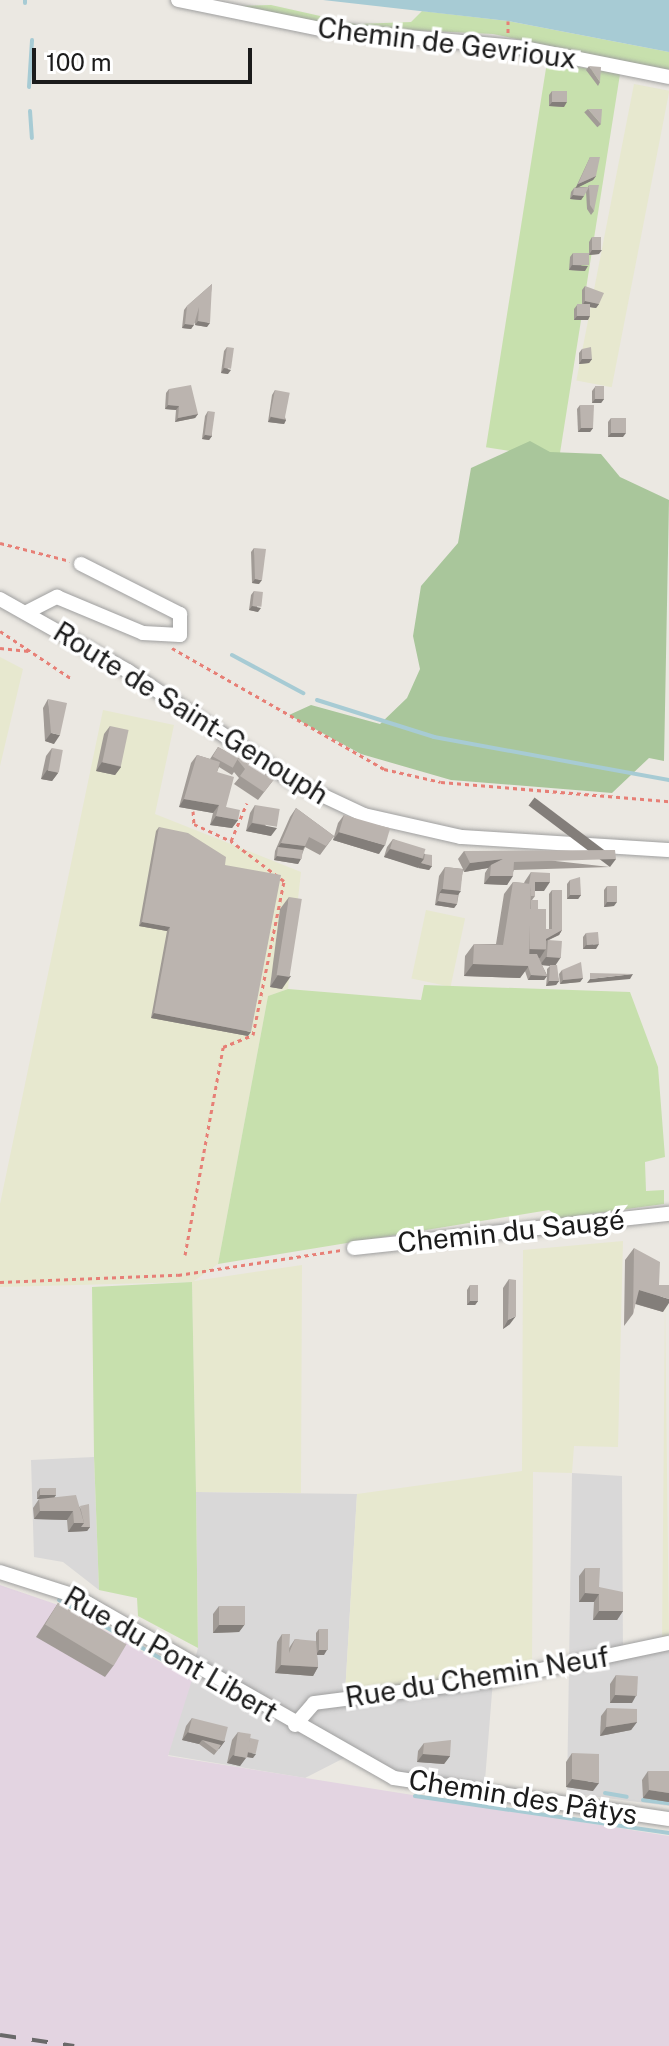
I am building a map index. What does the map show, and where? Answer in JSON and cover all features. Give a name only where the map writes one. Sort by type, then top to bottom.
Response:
[{"type":"street","name":"Chemin de Gevrioux","points":[[178,0],[321,29],[524,48],[669,77]]},
{"type":"street","points":[[27,612],[57,597],[168,639],[180,635],[183,617],[81,564]]},
{"type":"street","name":"Route de Saint-Genouph","points":[[0,599],[27,612],[294,782],[364,815],[461,837],[669,850]]},
{"type":"street","name":"Chemin du Saugé","points":[[354,1248],[669,1214]]},
{"type":"street","name":"Rue du Pont Libert","points":[[0,1572],[75,1596],[295,1725]]},
{"type":"street","name":"Rue du Chemin Neuf","points":[[295,1725],[314,1703],[493,1680],[669,1643]]},
{"type":"street","name":"Chemin des Pâtys","points":[[295,1725],[374,1770],[415,1783],[669,1819]]},
{"type":"path","points":[[508,21],[508,35]]},
{"type":"path","points":[[0,543],[81,564]]},
{"type":"path","points":[[0,631],[72,679]]},
{"type":"path","points":[[168,639],[173,649],[318,738],[384,769],[472,786],[669,801]]},
{"type":"path","points":[[0,648],[31,651]]},
{"type":"path","points":[[231,841],[247,803]]},
{"type":"path","points":[[185,1255],[223,1047],[253,1035],[284,886],[274,869],[231,841],[194,824],[193,811]]},
{"type":"path","points":[[0,1282],[178,1275],[354,1248]]},
{"type":"shaded area","points":[[94,1457],[99,1590],[63,1562],[34,1557],[31,1460]]},
{"type":"shaded area","points":[[572,1473],[622,1476],[623,1653],[669,1643],[669,1806],[567,1793]]},
{"type":"shaded area","points":[[196,1492],[357,1494],[345,1694],[493,1680],[484,1793],[438,1788],[348,1756],[305,1778],[168,1755],[198,1648]]},
{"type":"shaded area","points":[[0,1585],[64,1607],[192,1680],[168,1756],[669,1836],[669,2046],[0,2046]]},
{"type":"green space","points":[[271,5],[356,24],[411,22],[422,11],[508,21],[669,52],[669,71],[493,34],[346,27],[235,6]]},
{"type":"green space","points":[[547,62],[620,74],[559,459],[486,447]]},
{"type":"green space","points":[[634,84],[669,93],[612,387],[576,380]]},
{"type":"green space","points":[[530,441],[550,452],[601,454],[620,477],[669,500],[664,761],[649,758],[612,793],[451,780],[361,754],[289,715],[311,705],[380,724],[407,698],[420,669],[413,636],[421,586],[458,543],[471,468]]},
{"type":"green space","points":[[0,657],[23,669],[0,766]]},
{"type":"green space","points":[[103,710],[174,725],[155,814],[301,872],[288,989],[268,996],[218,1264],[194,1281],[302,1265],[301,1493],[196,1492],[192,1282],[0,1287],[0,1204]]},
{"type":"green space","points":[[426,910],[465,918],[451,987],[411,978]]},
{"type":"green space","points":[[424,985],[630,992],[658,1067],[665,1157],[645,1162],[646,1191],[664,1190],[664,1204],[560,1218],[549,1210],[218,1264],[268,996],[288,989],[421,1000]]},
{"type":"green space","points":[[623,1241],[618,1447],[574,1446],[572,1473],[533,1472],[532,1673],[345,1694],[357,1494],[522,1471],[523,1250]]},
{"type":"green space","points":[[192,1282],[198,1648],[138,1616],[137,1598],[99,1590],[94,1456],[92,1287]]},
{"type":"green space","points":[[665,1296],[669,1643],[662,1645]]},
{"type":"water","points":[[323,0],[669,0],[669,52],[508,21]]},
{"type":"building","points":[[589,66],[601,67],[600,82]]},
{"type":"building","points":[[552,91],[567,91],[567,102],[552,102]]},
{"type":"building","points":[[588,109],[602,109],[601,124]]},
{"type":"building","points":[[590,157],[600,157],[596,176],[578,184]]},
{"type":"building","points":[[589,185],[599,185],[594,211],[590,205]]},
{"type":"building","points":[[589,187],[584,196],[573,195],[574,188]]},
{"type":"building","points":[[592,237],[601,237],[601,250],[592,250]]},
{"type":"building","points":[[573,253],[589,253],[589,265],[573,265]]},
{"type":"building","points":[[212,284],[210,323],[198,321],[199,307],[194,325],[185,324],[187,306]]},
{"type":"building","points":[[585,286],[604,293],[599,304],[585,301]]},
{"type":"building","points":[[577,304],[590,304],[590,316],[577,316]]},
{"type":"building","points":[[227,347],[234,348],[231,369],[224,368]]},
{"type":"building","points":[[591,347],[592,359],[582,359],[582,349]]},
{"type":"building","points":[[191,385],[198,414],[178,418],[179,406],[168,405],[169,389]]},
{"type":"building","points":[[595,386],[604,386],[604,399],[595,399]]},
{"type":"building","points":[[275,390],[290,393],[285,419],[270,417]]},
{"type":"building","points":[[580,405],[594,405],[593,428],[581,428]]},
{"type":"building","points":[[208,411],[215,412],[212,436],[205,435]]},
{"type":"building","points":[[611,418],[626,418],[626,433],[611,433]]},
{"type":"building","points":[[254,548],[266,549],[262,580],[255,579]]},
{"type":"building","points":[[254,591],[263,592],[261,607],[252,606]]},
{"type":"building","points":[[48,699],[67,703],[60,735],[51,733]]},
{"type":"building","points":[[110,726],[129,730],[121,766],[102,762]]},
{"type":"building","points":[[218,747],[238,758],[233,768],[213,757]]},
{"type":"building","points":[[52,748],[63,750],[59,773],[48,771]]},
{"type":"building","points":[[197,755],[220,762],[217,772],[234,777],[226,807],[240,810],[238,820],[216,816],[219,805],[184,799]]},
{"type":"building","points":[[245,757],[275,778],[264,792],[240,776],[245,769],[237,759]]},
{"type":"building","points":[[255,805],[280,809],[277,827],[252,823]]},
{"type":"building","points":[[296,808],[334,836],[326,846],[309,837],[305,846],[281,843]]},
{"type":"building","points":[[344,815],[390,828],[385,846],[339,832]]},
{"type":"building","points":[[159,827],[188,833],[226,857],[225,865],[281,875],[251,1032],[154,1013],[170,927],[142,922]]},
{"type":"building","points":[[393,839],[426,849],[423,859],[390,849]]},
{"type":"building","points":[[278,847],[303,850],[302,859],[277,856]]},
{"type":"building","points":[[615,850],[616,859],[514,862],[513,876],[490,876],[491,865],[503,859],[470,863],[464,851]]},
{"type":"building","points":[[425,854],[432,855],[432,866],[421,863]]},
{"type":"building","points":[[445,867],[463,869],[461,891],[443,889]]},
{"type":"building","points":[[531,872],[550,873],[550,882],[535,882],[535,896],[531,896],[529,884]]},
{"type":"building","points":[[580,877],[581,895],[570,895],[570,880]]},
{"type":"building","points":[[513,882],[531,884],[529,966],[473,964],[474,944],[503,945]]},
{"type":"building","points":[[607,886],[617,886],[617,902],[607,902]]},
{"type":"building","points":[[552,890],[562,890],[562,930],[546,939],[546,929],[552,929]]},
{"type":"building","points":[[440,893],[458,895],[457,904],[438,901]]},
{"type":"building","points":[[289,897],[302,899],[289,977],[277,975]]},
{"type":"building","points":[[531,900],[538,900],[538,909],[531,909]]},
{"type":"building","points":[[530,909],[546,909],[546,949],[530,949]]},
{"type":"building","points":[[598,932],[599,944],[587,945],[586,933]]},
{"type":"building","points":[[548,940],[562,941],[561,958],[547,957]]},
{"type":"building","points":[[529,954],[537,954],[547,976],[531,975]]},
{"type":"building","points":[[581,962],[583,978],[563,980],[562,970]]},
{"type":"building","points":[[550,965],[557,965],[559,981],[549,981]]},
{"type":"building","points":[[590,973],[633,974],[590,979]]},
{"type":"building","points":[[634,1248],[660,1262],[659,1285],[669,1285],[669,1299],[639,1290],[633,1314]]},
{"type":"building","points":[[509,1279],[516,1280],[516,1316],[508,1320]]},
{"type":"building","points":[[470,1285],[478,1285],[478,1301],[470,1301]]},
{"type":"building","points":[[40,1488],[56,1488],[56,1495],[40,1495]]},
{"type":"building","points":[[76,1495],[84,1523],[74,1523],[73,1511],[40,1511],[39,1499]]},
{"type":"building","points":[[89,1504],[90,1527],[81,1527],[84,1523],[80,1506]]},
{"type":"building","points":[[585,1568],[600,1568],[599,1587],[623,1592],[623,1611],[599,1611],[599,1594],[585,1593]]},
{"type":"building","points":[[58,1603],[127,1644],[114,1666],[45,1624]]},
{"type":"building","points":[[219,1606],[245,1606],[245,1625],[219,1625]]},
{"type":"building","points":[[319,1629],[328,1629],[328,1650],[319,1650]]},
{"type":"building","points":[[282,1634],[290,1634],[289,1653],[295,1639],[316,1641],[318,1667],[281,1665]]},
{"type":"building","points":[[616,1675],[638,1676],[637,1696],[615,1695]]},
{"type":"building","points":[[607,1708],[637,1709],[637,1722],[606,1727]]},
{"type":"building","points":[[192,1718],[228,1727],[224,1742],[188,1733]]},
{"type":"building","points":[[238,1732],[251,1734],[247,1758],[234,1756]]},
{"type":"building","points":[[250,1738],[259,1740],[256,1754],[247,1752]]},
{"type":"building","points":[[202,1740],[221,1745],[217,1751]]},
{"type":"building","points":[[451,1740],[450,1756],[423,1754],[424,1743]]},
{"type":"building","points":[[572,1753],[599,1754],[599,1783],[572,1779]]},
{"type":"building","points":[[648,1771],[669,1771],[669,1793],[649,1790]]},
{"type":"waterway","points":[[29,87],[32,40]]},
{"type":"waterway","points":[[30,111],[32,138]]},
{"type":"waterway","points":[[232,655],[303,693]]},
{"type":"waterway","points":[[317,700],[434,737],[669,780]]},
{"type":"waterway","points":[[59,1600],[191,1676]]},
{"type":"waterway","points":[[605,1793],[627,1797]]},
{"type":"waterway","points":[[415,1796],[669,1833]]},
{"type":"waterway","points":[[643,1800],[669,1803]]},
{"type":"railway","points":[[0,2035],[74,2046]]}]
